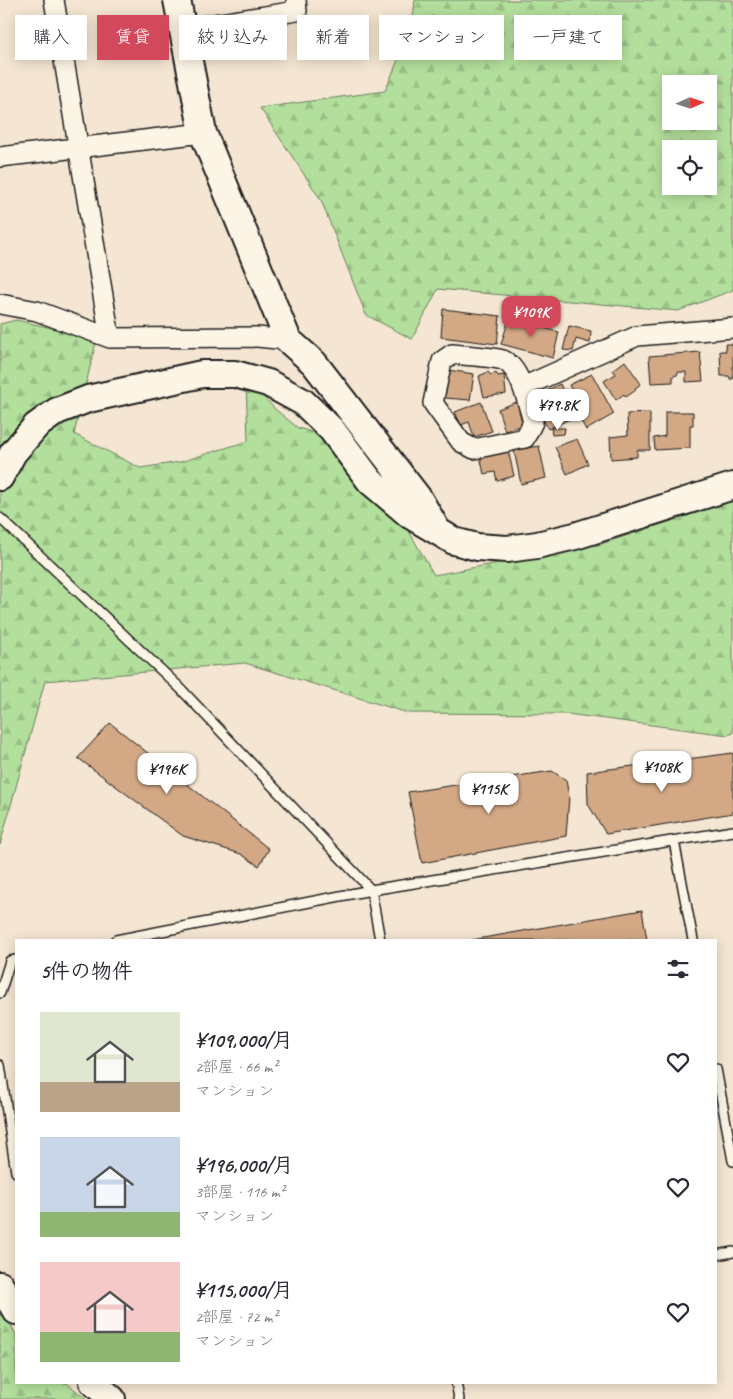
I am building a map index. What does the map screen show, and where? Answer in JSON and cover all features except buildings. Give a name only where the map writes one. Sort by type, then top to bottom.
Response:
[{"type":"street","points":[[54,0],[110,338]]},
{"type":"street","points":[[177,0],[180,15]]},
{"type":"street","points":[[267,15],[297,10],[296,0]]},
{"type":"street","points":[[188,60],[203,133],[288,340],[320,371],[419,499],[438,533]]},
{"type":"street","points":[[0,157],[203,133]]},
{"type":"street","points":[[0,304],[38,310],[110,338],[258,337],[288,340]]},
{"type":"street","points":[[523,387],[637,336],[733,328]]},
{"type":"street","points":[[452,354],[503,360],[512,368],[523,387],[533,422],[526,438],[474,449],[461,442],[433,403],[442,361],[452,354]]},
{"type":"street","points":[[0,477],[14,453],[36,426],[57,411],[88,399],[202,374],[235,374],[268,383],[303,402],[332,430],[370,481],[410,515],[454,541],[477,547],[507,549],[537,545],[575,536],[733,486]]},
{"type":"street","points":[[0,1285],[15,1309]]},
{"type":"street","points":[[95,1384],[112,1399]]},
{"type":"lane","points":[[0,518],[179,687],[371,890],[380,939]]},
{"type":"lane","points":[[121,939],[371,890],[733,831]]},
{"type":"lane","points":[[674,841],[692,939]]},
{"type":"lane","points":[[0,993],[10,961],[15,960]]},
{"type":"lane","points":[[0,1064],[15,1165]]},
{"type":"lane","points":[[717,1074],[733,1161]]},
{"type":"lane","points":[[717,1255],[733,1252]]},
{"type":"lane","points":[[456,1384],[459,1399]]},
{"type":"green space","points":[[415,0],[733,0],[733,290],[678,311],[438,289],[412,339],[366,315],[321,200],[260,108],[385,91],[398,60],[504,60],[504,15],[413,15]]},
{"type":"green space","points":[[16,320],[97,338],[74,434],[140,468],[180,462],[248,441],[246,379],[276,410],[298,428],[360,446],[434,575],[601,544],[733,501],[733,733],[728,735],[567,714],[408,713],[245,663],[45,681],[0,845],[0,324]]},
{"type":"green space","points":[[0,1304],[15,1333],[15,1384],[68,1384],[86,1399],[0,1399]]}]
